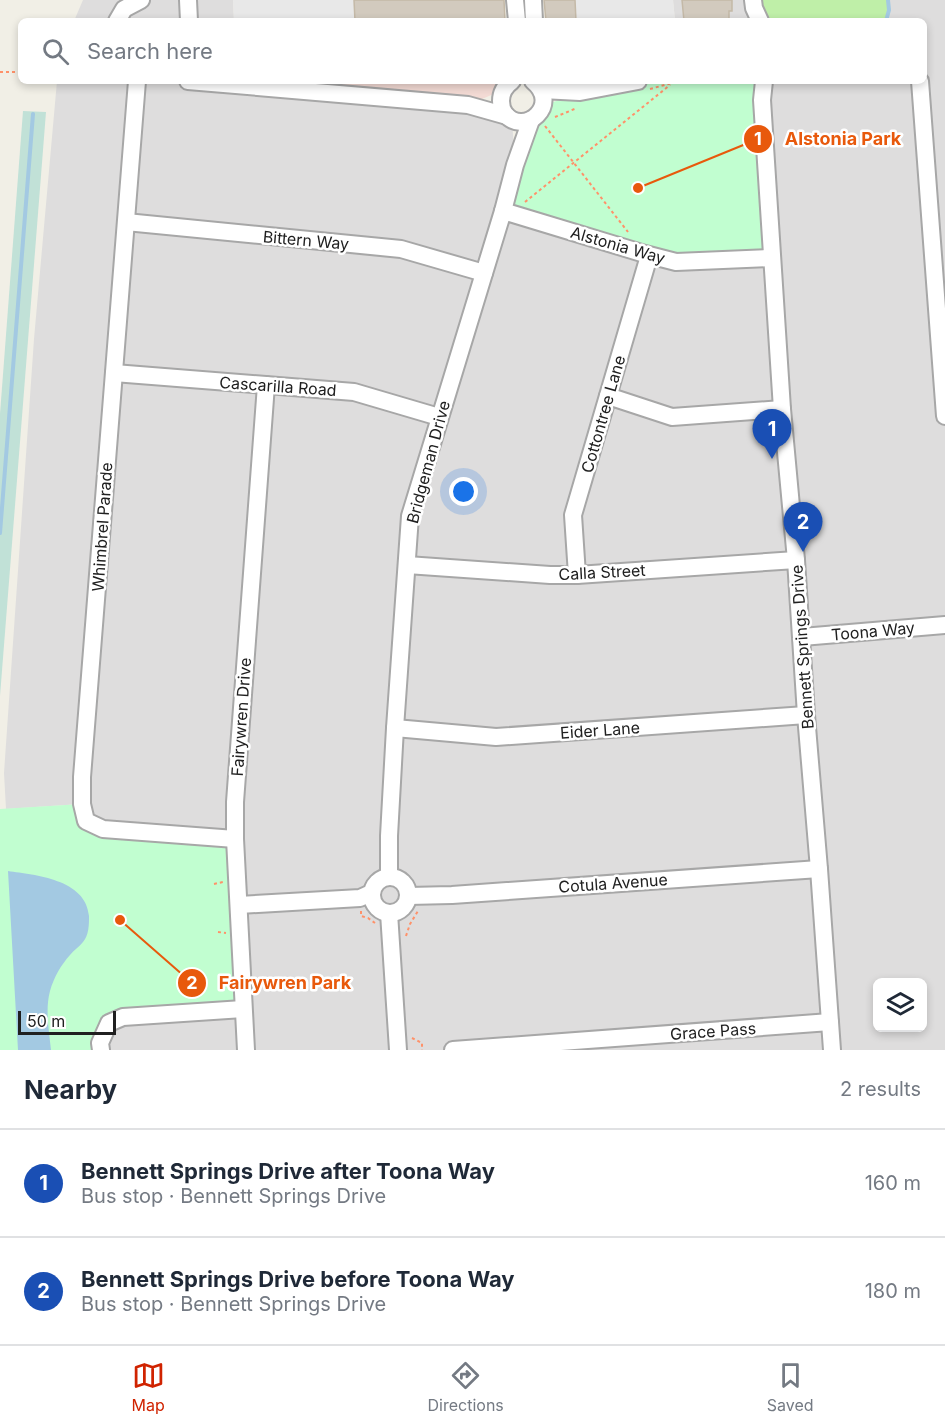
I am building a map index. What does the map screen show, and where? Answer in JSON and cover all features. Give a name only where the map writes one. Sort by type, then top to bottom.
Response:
[{"type":"street","points":[[119,18],[124,9],[141,0]]},
{"type":"street","points":[[188,0],[189,18]]},
{"type":"street","points":[[515,0],[517,18]]},
{"type":"street","points":[[533,0],[534,18]]},
{"type":"street","name":"Whimbrel Parade","points":[[137,84],[82,777],[82,804],[86,821],[103,829],[235,839]]},
{"type":"street","points":[[251,84],[468,105],[539,125]]},
{"type":"street","name":"Bennett Springs Drive","points":[[758,84],[762,100]]},
{"type":"street","name":"Bennett Springs Drive","points":[[764,84],[762,100],[771,258],[802,637],[832,1050]]},
{"type":"street","points":[[920,84],[945,416]]},
{"type":"street","points":[[539,89],[580,99],[644,85]]},
{"type":"street","points":[[468,105],[507,86]]},
{"type":"street","name":"Bridgeman Drive","points":[[507,86],[501,97],[501,105],[510,118],[514,165]]},
{"type":"street","name":"Bridgeman Drive","points":[[389,877],[394,728],[410,516],[484,273],[514,165],[539,125],[536,116],[539,89]]},
{"type":"street","name":"Alstonia Way","points":[[502,211],[676,262],[771,258]]},
{"type":"street","name":"Bittern Way","points":[[126,222],[401,249],[484,273]]},
{"type":"street","name":"Cottontree Lane","points":[[577,575],[573,515],[647,255]]},
{"type":"street","name":"Cascarilla Road","points":[[114,373],[354,392],[440,417]]},
{"type":"street","name":"Fairywren Drive","points":[[246,1050],[235,802],[266,385]]},
{"type":"street","points":[[608,396],[672,417],[782,409]]},
{"type":"street","name":"Calla Street","points":[[407,565],[577,575],[796,560]]},
{"type":"street","name":"Toona Way","points":[[802,637],[945,625]]},
{"type":"street","name":"Eider Lane","points":[[394,728],[496,737],[806,715]]},
{"type":"street","name":"Cotula Avenue","points":[[408,896],[464,894],[819,868]]},
{"type":"street","points":[[389,877],[400,880],[408,896],[404,906],[395,913],[389,914],[376,907],[371,893],[377,882],[389,877]]},
{"type":"street","points":[[239,905],[360,898],[371,893]]},
{"type":"street","points":[[389,914],[398,1050]]},
{"type":"street","points":[[101,1050],[100,1043],[110,1023],[123,1017],[243,1009]]},
{"type":"street","name":"Grace Pass","points":[[453,1050],[830,1022]]},
{"type":"path","points":[[0,72],[18,72]]},
{"type":"path","points":[[520,197],[523,204],[671,84]]},
{"type":"path","points":[[580,99],[539,125],[573,163],[647,255]]},
{"type":"path","points":[[404,942],[417,911],[425,908]]},
{"type":"path","points":[[408,1032],[411,1038],[422,1043],[422,1050]]},
{"type":"shaded area","points":[[83,0],[233,0],[234,18],[75,18]]},
{"type":"shaded area","points":[[233,0],[354,0],[355,18],[234,18]]},
{"type":"shaded area","points":[[575,0],[673,0],[675,18],[576,18]]},
{"type":"shaded area","points":[[673,0],[945,0],[945,1050],[101,1050],[103,829],[81,804],[6,809],[4,773],[34,339],[57,84],[267,84],[468,105],[512,120],[515,165],[748,84],[927,84],[927,18],[675,18]]},
{"type":"shaded area","points":[[267,84],[509,84],[503,90],[468,105]]},
{"type":"shaded area","points":[[23,111],[46,112],[0,696],[0,414]]},
{"type":"shaded area","points":[[8,871],[45,877],[69,887],[79,894],[86,904],[89,916],[85,939],[61,967],[50,991],[48,1028],[51,1050],[18,1050]]},
{"type":"green space","points":[[753,0],[888,0],[887,18],[759,18]]},
{"type":"green space","points":[[622,84],[757,84],[771,258],[676,262],[503,211],[543,106],[580,92]]},
{"type":"green space","points":[[82,804],[86,821],[235,839],[243,1009],[123,1017],[101,1050],[0,1050],[0,809]]},
{"type":"building","points":[[354,0],[504,0],[505,18],[355,18]]},
{"type":"building","points":[[544,0],[575,0],[576,18],[546,18]]},
{"type":"building","points":[[682,0],[732,0],[732,11],[729,11],[729,18],[684,18]]},
{"type":"waterway","points":[[887,18],[888,0]]},
{"type":"waterway","points":[[0,533],[33,114]]},
{"type":"place","name":"Alstonia Park","points":[[638,188]]},
{"type":"place","name":"Bennett Springs Drive after Toona Way","points":[[772,459]]},
{"type":"place","name":"Bennett Springs Drive before Toona Way","points":[[803,552]]},
{"type":"place","name":"Fairywren Park","points":[[120,920]]}]
